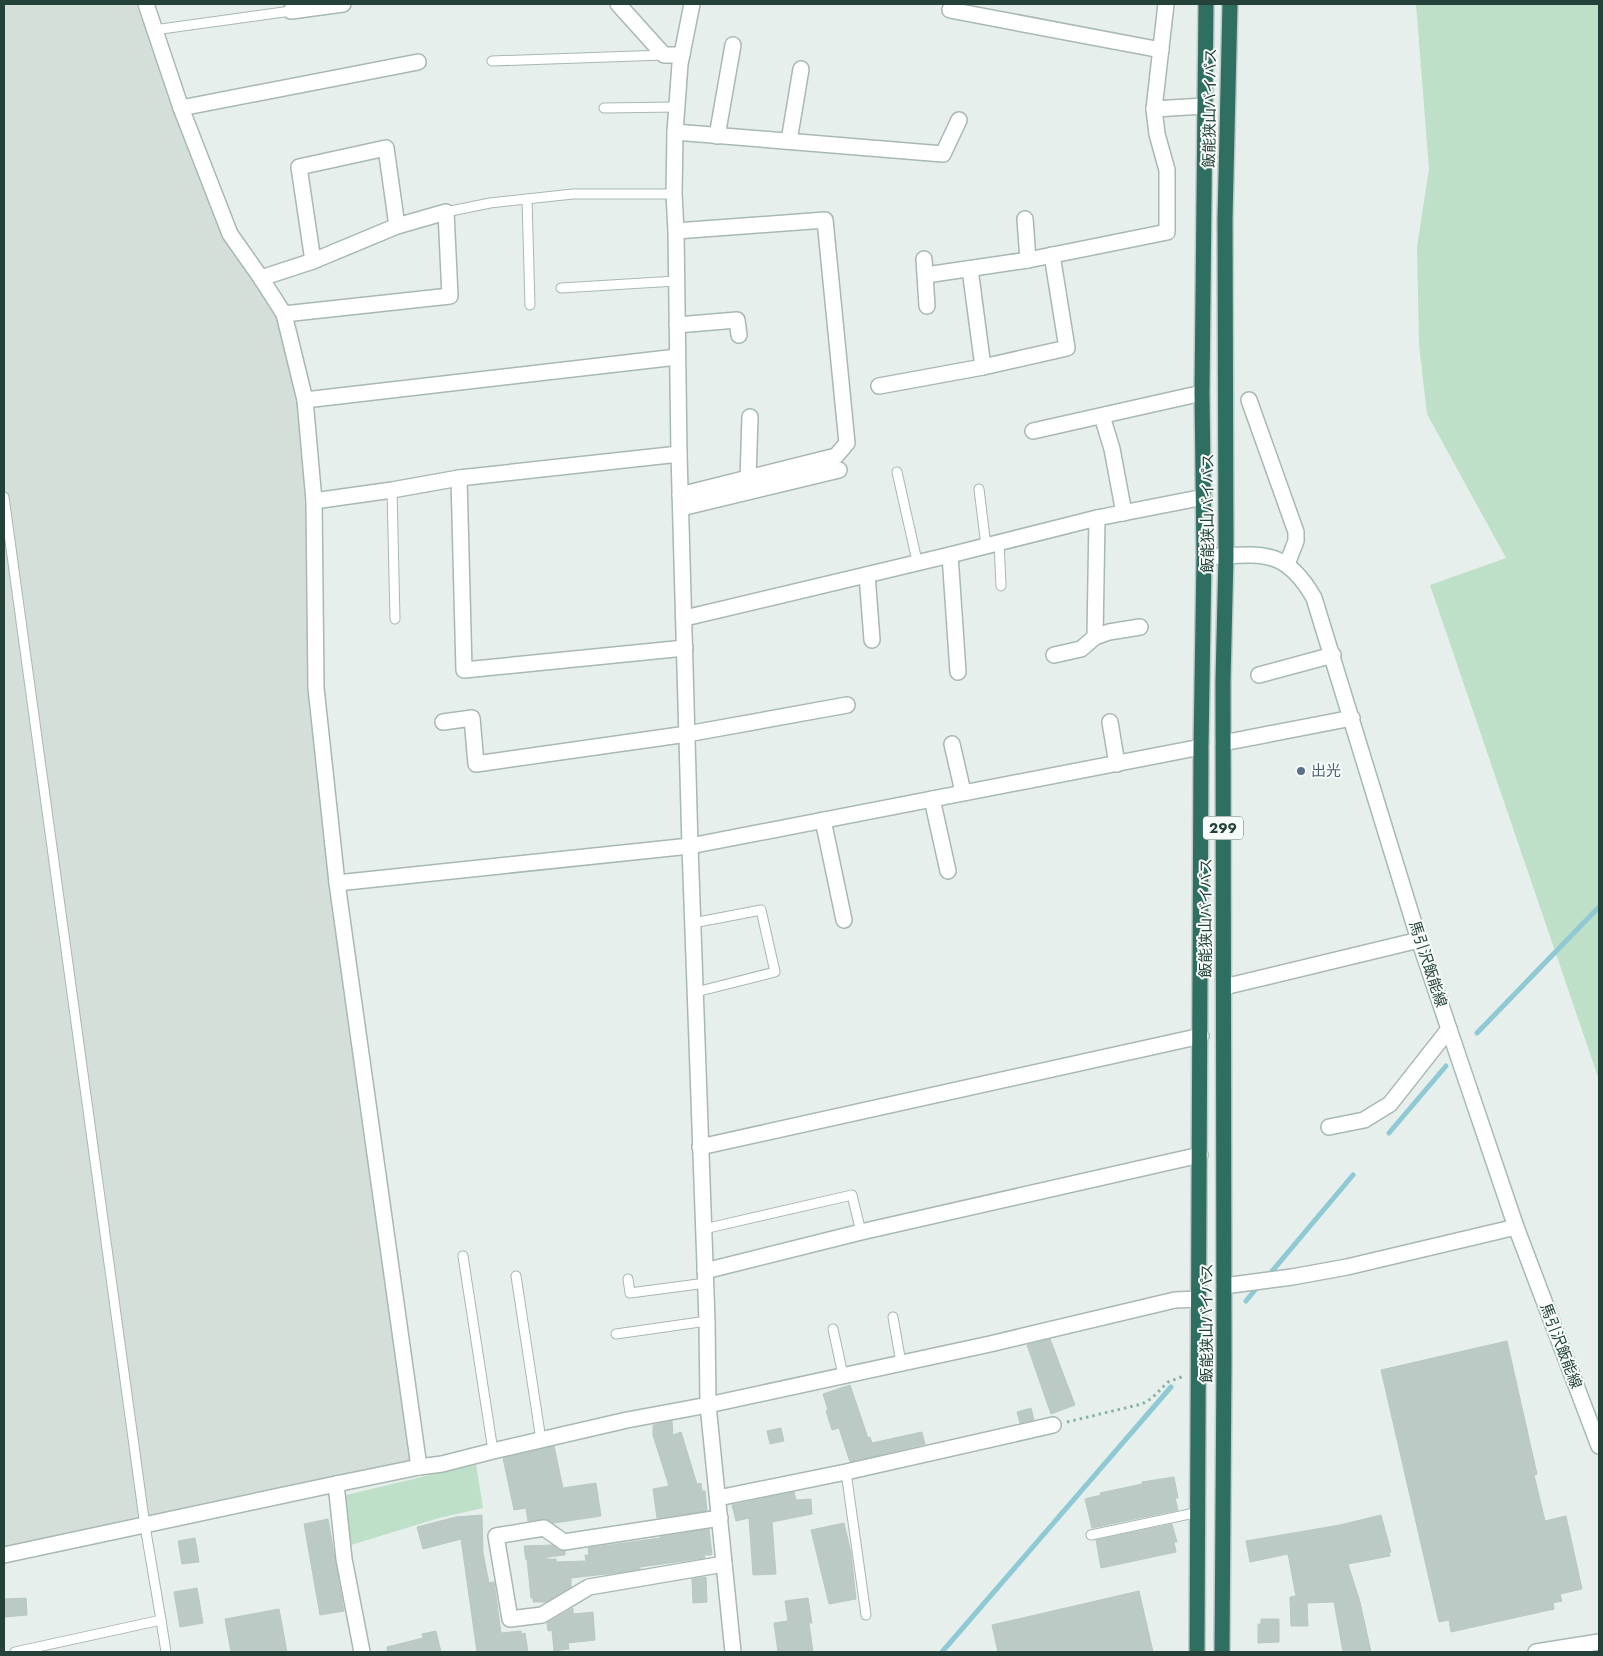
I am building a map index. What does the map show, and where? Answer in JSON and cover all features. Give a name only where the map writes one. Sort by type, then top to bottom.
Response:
[{"type":"highway","name":"飯能狭山バイパス","points":[[1197,1652],[1201,747],[1204,557],[1202,393],[1206,4]]},
{"type":"highway","name":"飯能狭山バイパス","points":[[1222,1652],[1224,1286],[1223,743],[1226,556],[1225,219],[1230,4]]},
{"type":"street","points":[[146,4],[181,108],[230,234],[284,314],[304,400],[314,502],[316,688],[337,883],[419,1467]]},
{"type":"street","points":[[291,11],[343,4]]},
{"type":"street","points":[[618,4],[664,55],[682,55]]},
{"type":"street","points":[[692,4],[682,55],[675,132],[674,194],[680,501],[700,1147],[706,1277],[708,1405],[733,1652]]},
{"type":"street","points":[[926,275],[1028,260],[1167,232],[1167,170],[1157,134],[1154,109],[1166,4]]},
{"type":"street","points":[[950,10],[1161,50]]},
{"type":"street","points":[[717,136],[733,45]]},
{"type":"street","points":[[181,108],[418,62]]},
{"type":"street","points":[[789,141],[801,70]]},
{"type":"street","points":[[1154,109],[1204,106]]},
{"type":"street","points":[[675,132],[943,154],[960,120]]},
{"type":"street","points":[[313,260],[299,167],[386,148],[396,226]]},
{"type":"street","points":[[261,278],[313,260],[396,226],[446,212],[450,296],[284,314]]},
{"type":"street","points":[[1025,219],[1028,260]]},
{"type":"street","points":[[676,231],[825,220],[847,443],[836,456],[748,478],[680,501]]},
{"type":"street","points":[[880,386],[983,367],[1067,348],[1052,255]]},
{"type":"street","points":[[924,259],[927,306]]},
{"type":"street","points":[[970,269],[983,367]]},
{"type":"street","points":[[677,325],[737,320],[739,335]]},
{"type":"street","points":[[304,400],[677,357]]},
{"type":"street","points":[[1033,431],[1202,393]]},
{"type":"street","points":[[1248,400],[1296,532],[1296,541],[1287,564]]},
{"type":"street","points":[[748,478],[750,416]]},
{"type":"street","points":[[1102,416],[1112,449],[1124,513]]},
{"type":"street","points":[[314,502],[459,478],[679,454]]},
{"type":"street","points":[[680,501],[840,470]]},
{"type":"street","points":[[459,478],[464,670],[685,648]]},
{"type":"street","points":[[685,618],[1097,518],[1204,497]]},
{"type":"street","points":[[1096,637],[1097,518]]},
{"type":"street","points":[[950,555],[958,672]]},
{"type":"street","name":"馬引沢飯能線","points":[[1204,557],[1273,557],[1287,564],[1306,583],[1314,598],[1449,1029],[1516,1227],[1599,1446]]},
{"type":"street","points":[[867,575],[872,640]]},
{"type":"street","points":[[1054,655],[1081,649],[1096,637],[1109,632],[1140,627]]},
{"type":"street","points":[[1258,675],[1333,655]]},
{"type":"street","points":[[443,722],[472,718],[476,764],[687,734],[847,705]]},
{"type":"street","points":[[1223,743],[1352,718]]},
{"type":"street","points":[[1110,722],[1117,764]]},
{"type":"street","points":[[952,744],[963,792]]},
{"type":"street","points":[[337,883],[690,846],[1201,747]]},
{"type":"street","points":[[932,799],[948,871]]},
{"type":"street","points":[[823,820],[844,920]]},
{"type":"street","points":[[1224,987],[1420,940]]},
{"type":"street","points":[[1329,1127],[1364,1120],[1390,1104],[1449,1029]]},
{"type":"street","points":[[700,1147],[1201,1036]]},
{"type":"street","points":[[706,1277],[861,1232],[1200,1155]]},
{"type":"street","points":[[1224,1286],[1347,1267],[1516,1227]]},
{"type":"street","points":[[4,1556],[336,1484],[442,1464],[493,1450],[627,1420],[708,1405],[990,1344],[1175,1300],[1199,1299]]},
{"type":"street","points":[[718,1498],[846,1472],[1053,1425]]},
{"type":"street","points":[[336,1484],[344,1559],[362,1652]]},
{"type":"street","points":[[720,1518],[564,1542],[544,1528],[496,1536],[510,1620],[542,1615],[589,1587],[724,1564]]},
{"type":"street","points":[[1536,1652],[1599,1642]]},
{"type":"lane","points":[[154,30],[291,11]]},
{"type":"lane","points":[[492,61],[664,55]]},
{"type":"lane","points":[[604,108],[677,107]]},
{"type":"lane","points":[[446,212],[490,203],[573,194],[674,194]]},
{"type":"lane","points":[[527,199],[530,305]]},
{"type":"lane","points":[[561,288],[676,281]]},
{"type":"lane","points":[[897,472],[917,562]]},
{"type":"lane","points":[[979,489],[1001,586]]},
{"type":"lane","points":[[392,490],[395,619]]},
{"type":"lane","points":[[4,497],[144,1526],[166,1652]]},
{"type":"lane","points":[[693,924],[761,910],[775,972],[696,992]]},
{"type":"lane","points":[[704,1229],[852,1195],[861,1232]]},
{"type":"lane","points":[[463,1256],[493,1450]]},
{"type":"lane","points":[[516,1276],[541,1440]]},
{"type":"lane","points":[[628,1280],[630,1293],[706,1277]]},
{"type":"lane","points":[[893,1317],[902,1363]]},
{"type":"lane","points":[[616,1334],[707,1321]]},
{"type":"lane","points":[[834,1329],[843,1375]]},
{"type":"lane","points":[[846,1472],[866,1615]]},
{"type":"lane","points":[[1091,1535],[1198,1512]]},
{"type":"lane","points":[[15,1652],[161,1620]]},
{"type":"path","points":[[1053,1425],[1142,1404],[1152,1398],[1168,1382],[1199,1371]]},
{"type":"shaded area","points":[[4,4],[136,4],[219,221],[272,304],[294,375],[308,455],[314,673],[411,1460],[4,1549]]},
{"type":"green space","points":[[1416,4],[1599,4],[1599,1080],[1430,585],[1506,558],[1427,414],[1419,345],[1417,247],[1429,169]]},
{"type":"green space","points":[[476,1464],[483,1508],[439,1518],[351,1545],[347,1533],[342,1496]]},
{"type":"building","points":[[1050,1339],[1075,1405],[1051,1414],[1027,1345]]},
{"type":"building","points":[[1507,1341],[1537,1474],[1534,1475],[1545,1521],[1566,1516],[1582,1589],[1560,1594],[1562,1601],[1553,1603],[1554,1609],[1451,1632],[1449,1620],[1439,1622],[1381,1370]]},
{"type":"building","points":[[850,1385],[868,1438],[870,1437],[872,1443],[922,1432],[925,1444],[850,1462],[839,1428],[832,1430],[823,1394]]},
{"type":"building","points":[[1031,1408],[1034,1420],[1020,1423],[1017,1412]]},
{"type":"building","points":[[672,1421],[673,1435],[681,1432],[697,1484],[701,1483],[702,1491],[705,1491],[707,1511],[657,1518],[653,1489],[669,1486],[653,1435],[653,1425]]},
{"type":"building","points":[[781,1428],[784,1441],[770,1444],[767,1431]]},
{"type":"building","points":[[554,1446],[563,1488],[596,1483],[601,1516],[554,1523],[543,1519],[528,1521],[526,1508],[514,1510],[503,1458]]},
{"type":"building","points":[[1174,1477],[1178,1498],[1175,1498],[1178,1510],[1092,1528],[1085,1499],[1101,1495],[1100,1493],[1142,1484],[1142,1482]]},
{"type":"building","points":[[794,1492],[796,1500],[811,1499],[812,1514],[772,1522],[776,1574],[753,1575],[749,1518],[736,1521],[732,1505]]},
{"type":"building","points":[[482,1515],[483,1553],[489,1583],[494,1582],[501,1633],[521,1631],[521,1634],[525,1633],[528,1652],[477,1652],[461,1539],[423,1549],[417,1527],[456,1517]]},
{"type":"building","points":[[1381,1515],[1391,1552],[1389,1553],[1390,1556],[1348,1564],[1360,1602],[1371,1652],[1343,1652],[1334,1602],[1307,1603],[1308,1626],[1291,1626],[1290,1597],[1296,1596],[1288,1554],[1250,1562],[1246,1541],[1340,1525]]},
{"type":"building","points":[[328,1519],[344,1611],[320,1615],[304,1524]]},
{"type":"building","points":[[844,1523],[851,1553],[856,1599],[829,1604],[811,1530]]},
{"type":"building","points":[[1172,1524],[1177,1542],[1174,1542],[1176,1552],[1101,1568],[1096,1540]]},
{"type":"building","points":[[709,1529],[712,1555],[704,1555],[705,1558],[640,1567],[640,1569],[624,1572],[571,1578],[571,1587],[546,1602],[533,1602],[533,1598],[531,1598],[524,1546],[552,1545],[559,1550],[565,1551],[565,1555],[547,1557],[547,1559],[556,1559],[556,1562],[586,1561],[585,1555],[589,1555],[588,1548]]},
{"type":"building","points":[[195,1538],[199,1562],[182,1564],[178,1541]]},
{"type":"building","points":[[706,1577],[707,1602],[693,1603],[692,1579]]},
{"type":"building","points":[[197,1588],[203,1623],[180,1627],[174,1592]]},
{"type":"building","points":[[1139,1591],[1153,1652],[998,1652],[992,1625]]},
{"type":"building","points":[[26,1598],[27,1615],[4,1617],[4,1599]]},
{"type":"building","points":[[808,1598],[812,1623],[809,1623],[813,1652],[778,1652],[774,1623],[788,1621],[785,1601]]},
{"type":"building","points":[[573,1608],[573,1614],[593,1612],[595,1640],[568,1643],[569,1649],[554,1651],[552,1630],[548,1631],[547,1623]]},
{"type":"building","points":[[279,1609],[287,1652],[231,1652],[225,1619]]},
{"type":"building","points":[[1261,1619],[1279,1619],[1279,1642],[1258,1643],[1258,1624],[1261,1624]]},
{"type":"building","points":[[436,1631],[441,1652],[387,1652],[387,1647],[423,1638],[422,1634]]},
{"type":"waterway","points":[[1477,1033],[1599,907]]},
{"type":"waterway","points":[[1389,1133],[1446,1066]]},
{"type":"waterway","points":[[1268,1276],[1353,1175]]},
{"type":"waterway","points":[[1246,1301],[1260,1284]]},
{"type":"waterway","points":[[942,1652],[1171,1387]]},
{"type":"place","name":"出光","points":[[1301,771]]}]
